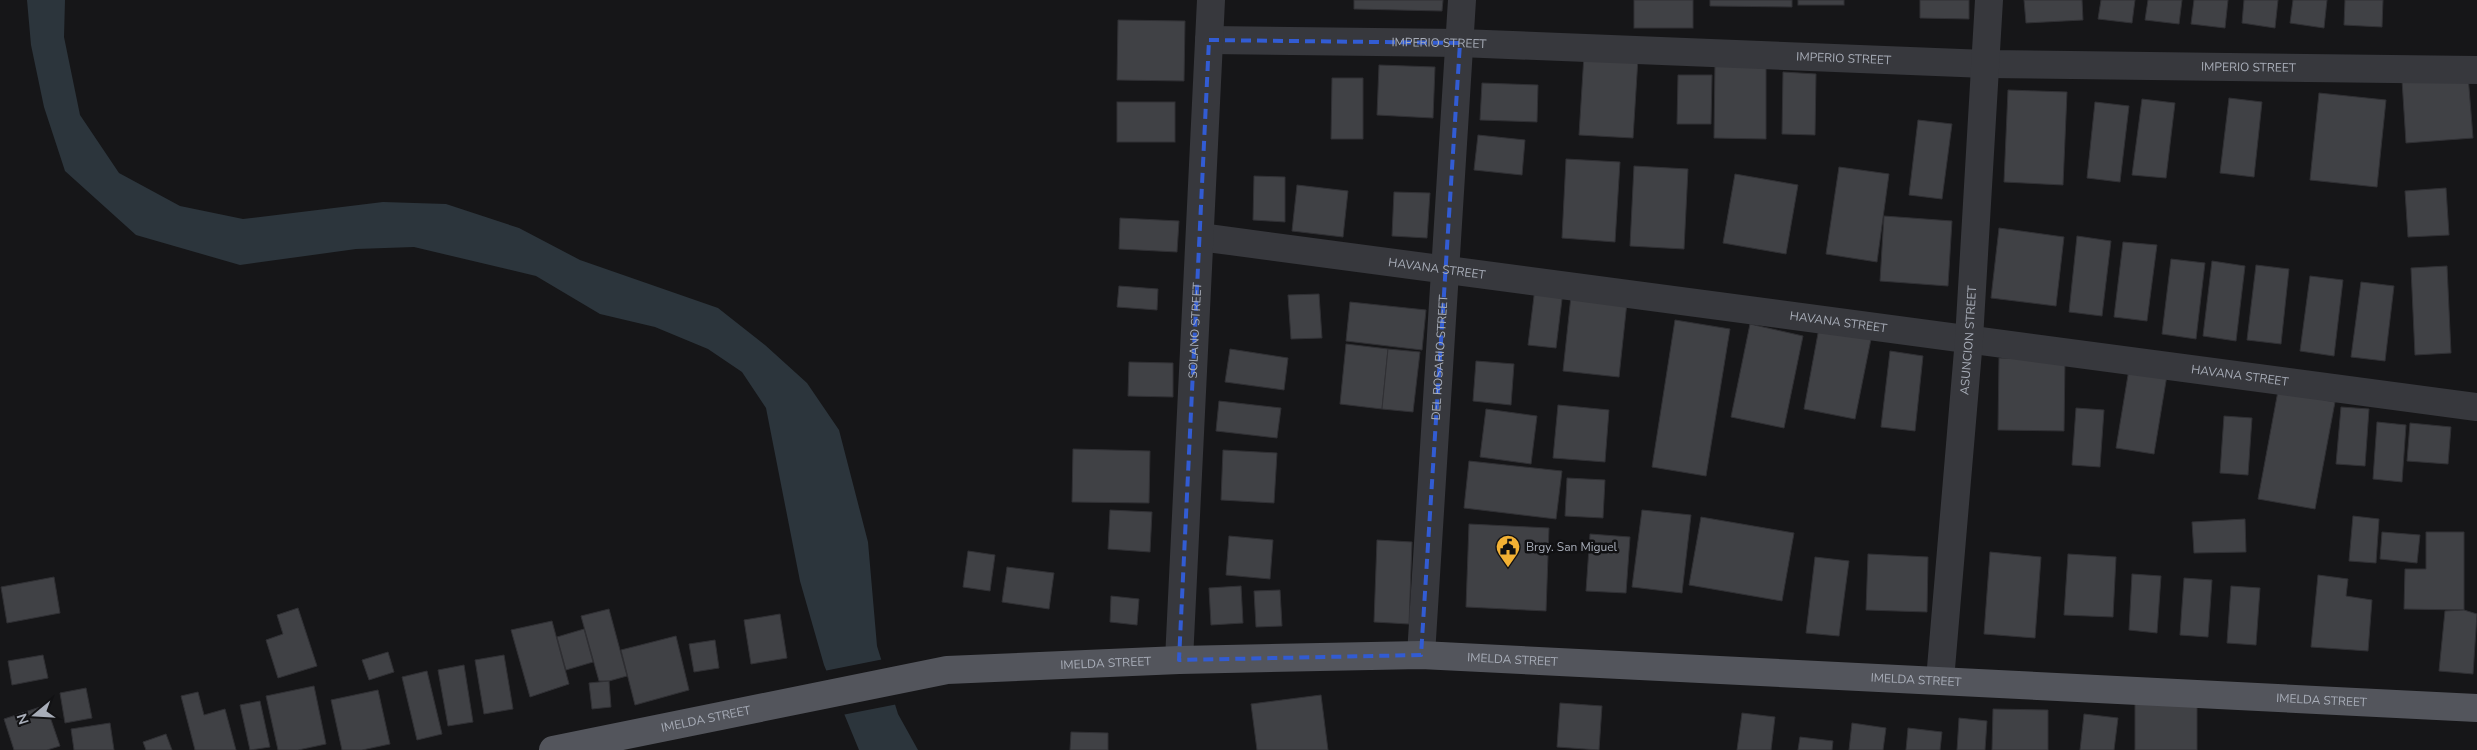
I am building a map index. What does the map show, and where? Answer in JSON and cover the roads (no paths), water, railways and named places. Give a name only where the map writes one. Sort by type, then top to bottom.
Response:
[{"type":"main road","name":"IMELDA STREET","points":[[553,750],[948,670],[1179,660],[1421,655],[2477,708]]},
{"type":"street","name":"SOLANO STREET","points":[[1179,660],[1211,0]]},
{"type":"street","name":"DEL ROSARIO STREET","points":[[1421,655],[1462,0]]},
{"type":"street","name":"ASUNCION STREET","points":[[1940,680],[1969,339],[1989,0]]},
{"type":"street","name":"IMPERIO STREET","points":[[1209,40],[1460,43],[1986,64],[2477,70]]},
{"type":"street","name":"HAVANA STREET","points":[[1200,237],[2477,407]]},
{"type":"place","name":"Brgy. San Miguel","points":[[1508,568]]}]
